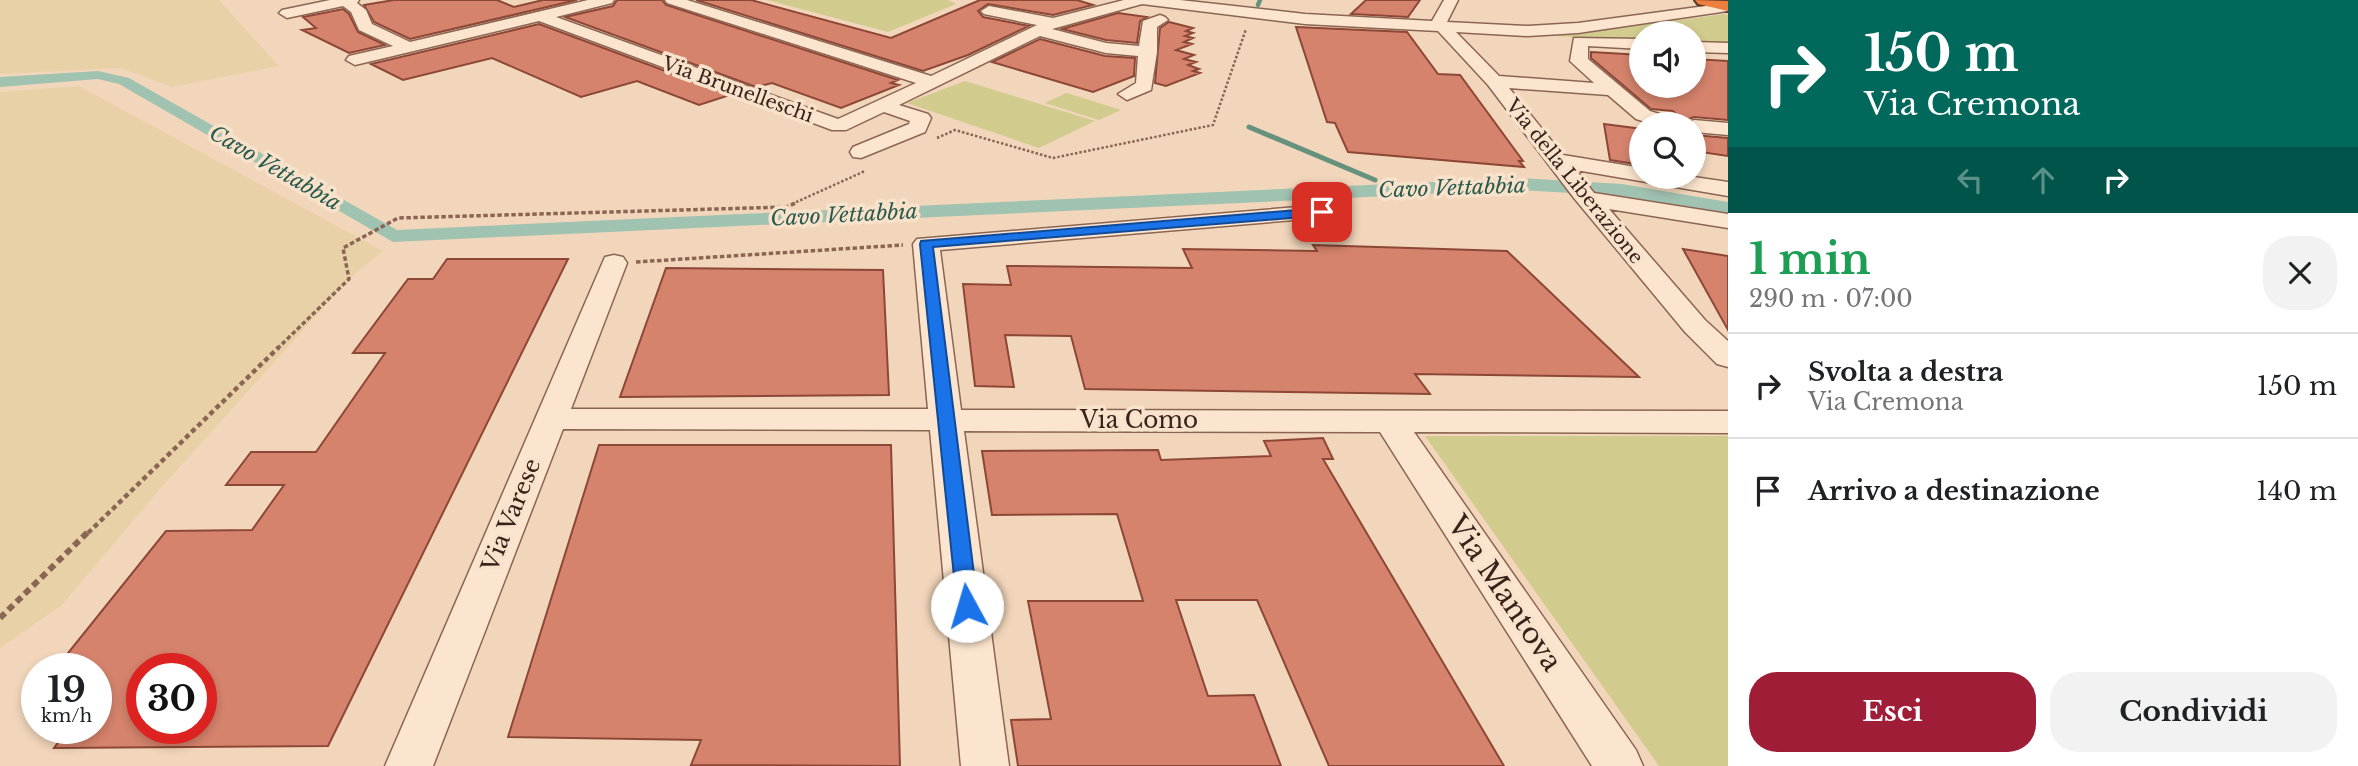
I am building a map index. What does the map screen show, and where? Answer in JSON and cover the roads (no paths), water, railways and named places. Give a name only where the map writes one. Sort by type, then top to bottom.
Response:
[{"type":"highway","points":[[1703,5],[1728,7]]},
{"type":"street","points":[[355,60],[607,0]]},
{"type":"street","points":[[672,0],[932,82]]},
{"type":"street","points":[[1046,27],[1141,0],[1305,19],[1557,30],[1703,5]]},
{"type":"street","points":[[1443,27],[1439,22],[1451,0]]},
{"type":"street","points":[[287,13],[346,1],[359,10],[365,27],[446,55]]},
{"type":"street","points":[[989,11],[1026,18],[1094,45],[1149,52]]},
{"type":"street","name":"Via Brunelleschi","points":[[540,16],[839,126],[1046,27]]},
{"type":"street","points":[[1003,28],[1026,18]]},
{"type":"street","points":[[1127,94],[1145,86],[1149,24],[1160,20]]},
{"type":"street","points":[[380,34],[411,27]]},
{"type":"street","name":"Via della Liberazione","points":[[1443,27],[1494,81],[1574,182],[1695,326],[1728,359]]},
{"type":"street","points":[[542,37],[576,29]]},
{"type":"street","points":[[1629,43],[1580,41],[1579,61],[1639,112]]},
{"type":"street","points":[[1069,57],[1094,45]]},
{"type":"street","points":[[1706,47],[1728,48]]},
{"type":"street","points":[[1494,81],[1613,90]]},
{"type":"street","points":[[861,152],[918,128],[920,118],[881,105]]},
{"type":"street","points":[[1706,127],[1728,129]]},
{"type":"street","points":[[1574,182],[1629,176]]},
{"type":"street","points":[[1574,182],[1728,221]]},
{"type":"street","points":[[1706,185],[1728,189]]},
{"type":"street","points":[[985,766],[926,244],[1322,212]]},
{"type":"street","name":"Via Varese","points":[[409,766],[614,263]]},
{"type":"street","name":"Via Como","points":[[550,419],[1728,422]]},
{"type":"street","name":"Via Mantova","points":[[1391,421],[1619,766]]},
{"type":"waterway","points":[[1258,5],[1260,0]]},
{"type":"waterway","name":"Cavo Vettabbia","points":[[0,82],[98,75],[124,81],[393,236],[1519,184],[1622,190],[1728,208]]},
{"type":"waterway","points":[[1249,127],[1375,180]]}]
